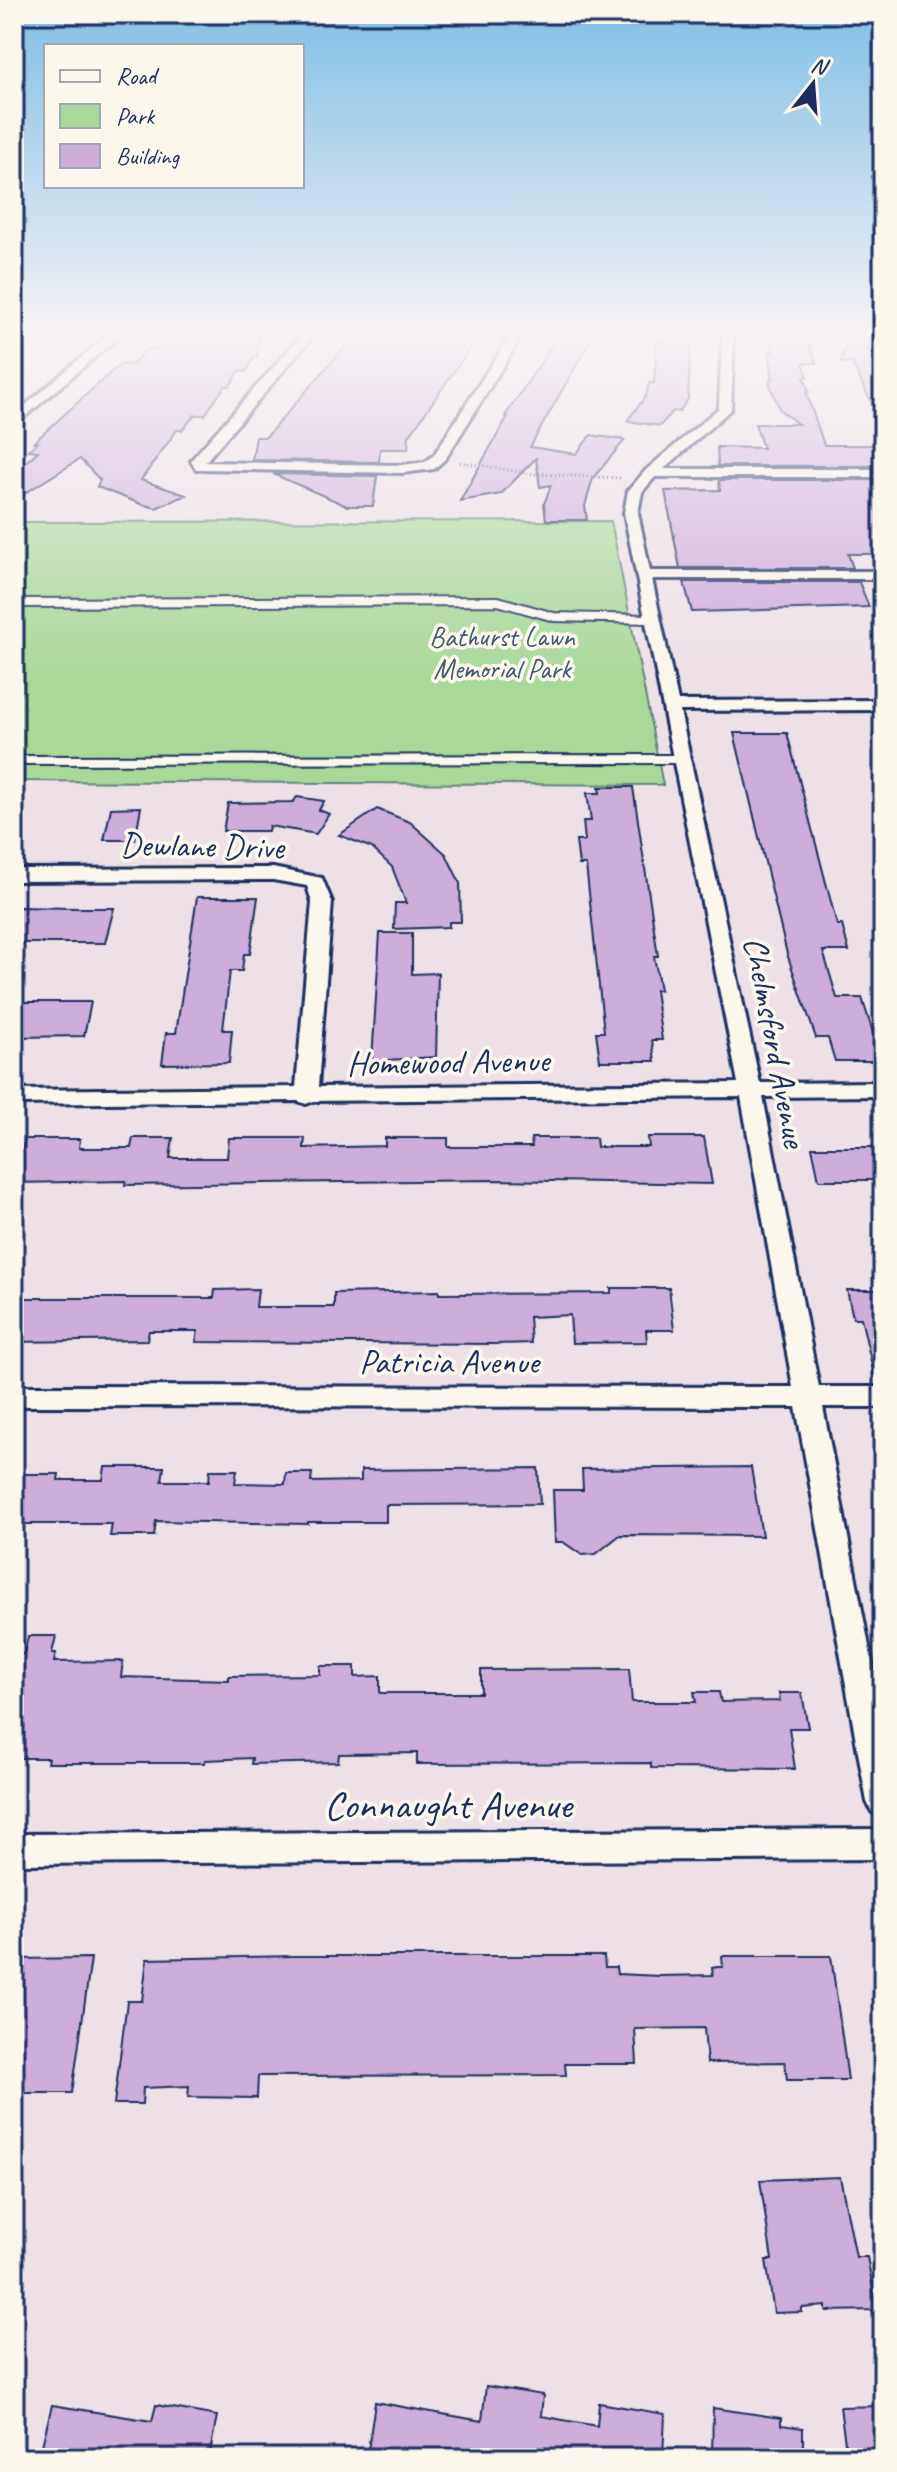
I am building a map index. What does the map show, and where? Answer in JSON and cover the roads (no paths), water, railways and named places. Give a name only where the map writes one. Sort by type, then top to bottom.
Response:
[{"type":"street","points":[[208,449],[198,461],[201,466],[402,469],[429,466],[444,449]]},
{"type":"street","name":"Chelmsford Avenue","points":[[679,449],[635,491],[631,513],[751,1092],[883,1802]]},
{"type":"street","points":[[648,476],[883,473]]},
{"type":"street","points":[[642,575],[883,575]]},
{"type":"street","points":[[672,706],[883,705]]},
{"type":"street","name":"Dewlane Drive","points":[[14,875],[273,874],[315,882],[322,902],[306,1097]]},
{"type":"street","name":"Homewood Avenue","points":[[14,1097],[306,1097],[883,1089]]},
{"type":"street","name":"Patricia Avenue","points":[[14,1396],[883,1397]]},
{"type":"street","name":"Connaught Avenue","points":[[14,1849],[883,1844]]},
{"type":"lane","points":[[14,603],[498,601],[554,617],[653,619]]},
{"type":"lane","points":[[14,760],[682,759]]},
{"type":"park label","name":"Bathurst Lawn Memorial Park","points":[[502,652]]}]
